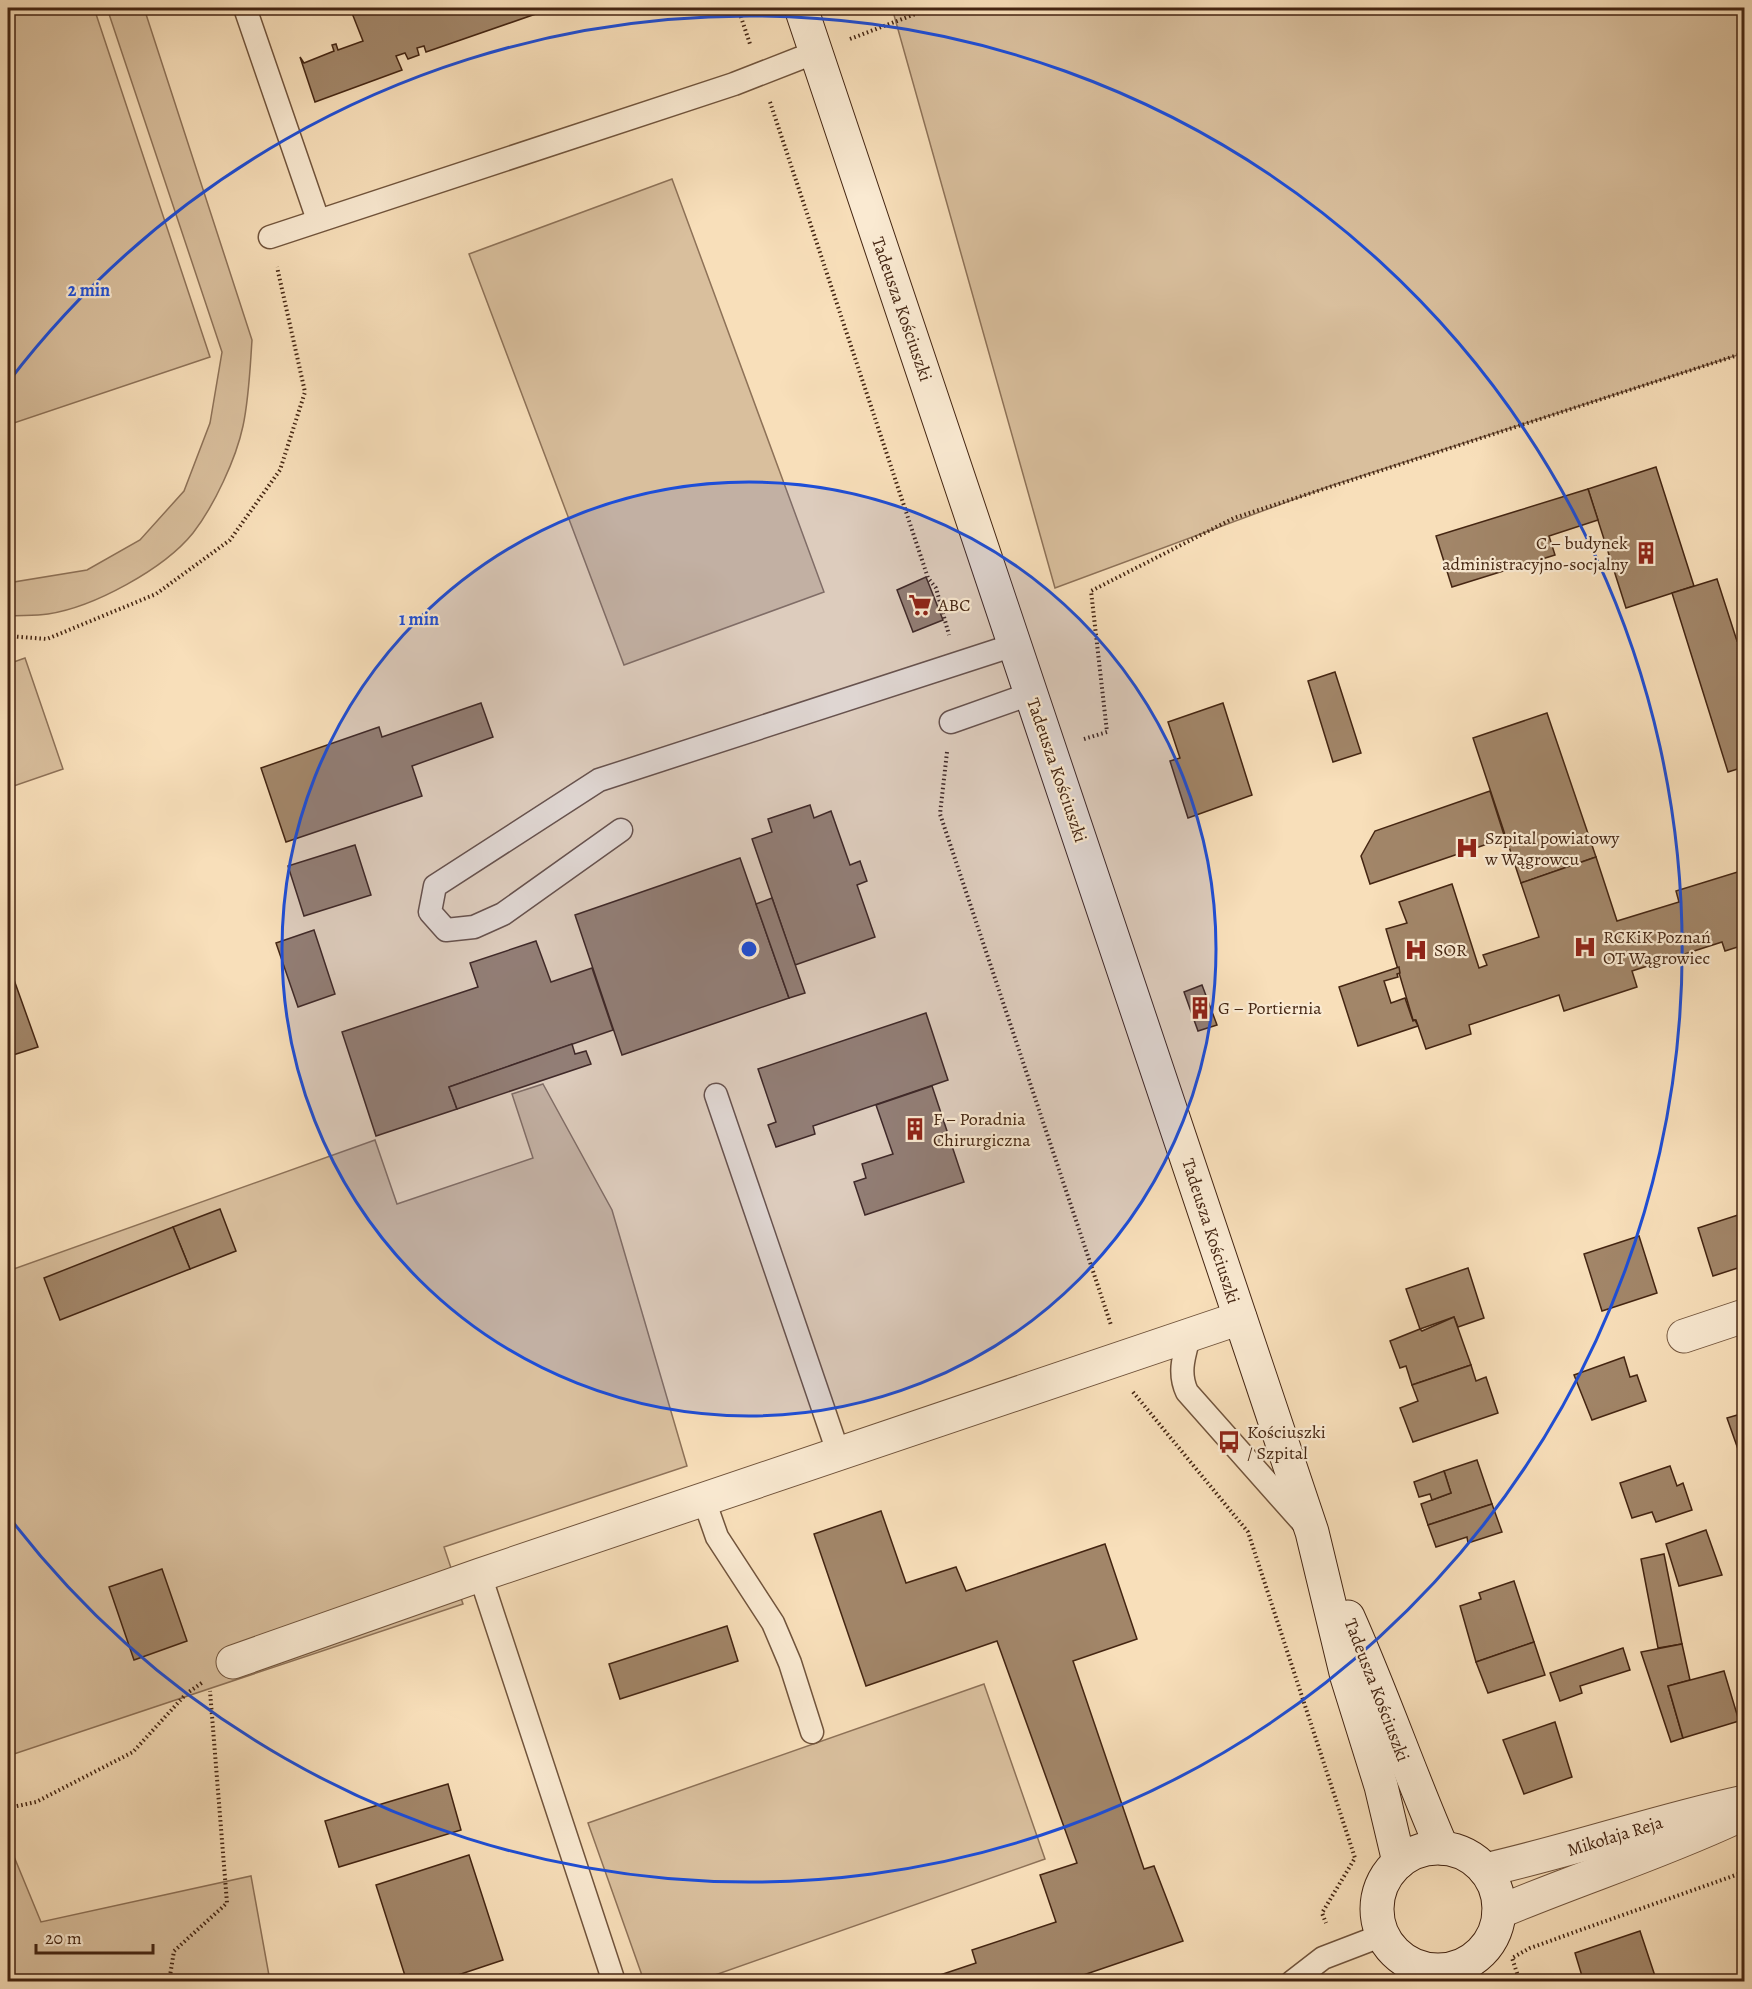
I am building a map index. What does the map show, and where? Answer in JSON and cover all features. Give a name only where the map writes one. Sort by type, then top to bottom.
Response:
[{"type":"main road","name":"Tadeusza Kościuszki","points":[[801,8],[1312,1532],[1372,1672],[1410,1776],[1443,1848]]},
{"type":"main road","points":[[1683,1336],[1744,1316]]},
{"type":"main road","points":[[221,1670],[480,1575],[1240,1318]]},
{"type":"main road","name":"Tadeusza Kościuszki","points":[[1312,1532],[1347,1677],[1380,1786],[1399,1862]]},
{"type":"main road","name":"Mikołaja Reja","points":[[1485,1870],[1556,1854],[1666,1820],[1744,1802]]},
{"type":"main road","name":"Mikołaja Reja","points":[[1499,1912],[1564,1884],[1672,1847],[1744,1813]]},
{"type":"main road","points":[[1443,1848],[1473,1859],[1485,1870],[1498,1897],[1499,1912],[1496,1928],[1481,1968],[1450,1969],[1437,1976],[1403,1959],[1391,1948],[1383,1935],[1377,1903],[1389,1874],[1399,1862],[1427,1849],[1443,1848]]},
{"type":"lane","points":[[245,8],[318,220]]},
{"type":"lane","points":[[270,237],[760,73],[816,52]]},
{"type":"lane","points":[[621,830],[503,914],[474,927],[446,930],[430,912],[435,886],[599,780],[1014,645]]},
{"type":"lane","points":[[951,722],[1030,693]]},
{"type":"lane","points":[[716,1095],[839,1455]]},
{"type":"lane","points":[[1189,1336],[1182,1368],[1182,1382],[1187,1392],[1312,1532]]},
{"type":"lane","points":[[704,1500],[717,1538],[773,1623],[790,1664],[812,1732]]},
{"type":"lane","points":[[480,1575],[614,1982]]},
{"type":"lane","points":[[1292,1982],[1309,1966],[1337,1952],[1383,1935]]},
{"type":"path","points":[[738,8],[928,578],[936,588],[955,656],[955,664]]},
{"type":"path","points":[[816,52],[931,8]]},
{"type":"path","points":[[8,636],[48,639],[156,594],[230,540],[280,470],[305,392],[270,237]]},
{"type":"path","points":[[1050,750],[1107,732],[1091,591],[1234,518],[1744,353]]},
{"type":"path","points":[[951,722],[940,814],[1133,1391],[1248,1532],[1355,1858],[1322,1913],[1349,1979],[1375,1976],[1395,1982]]},
{"type":"path","points":[[8,1808],[36,1802],[133,1752],[186,1694],[221,1670]]},
{"type":"path","points":[[169,1982],[174,1951],[227,1903],[221,1670]]},
{"type":"path","points":[[1520,1982],[1512,1958],[1530,1948],[1744,1872]]},
{"type":"shaded area","points":[[8,8],[94,8],[210,357],[8,425]]},
{"type":"shaded area","points":[[107,8],[144,8],[252,340],[245,415],[240,439],[230,467],[209,510],[193,533],[165,560],[127,584],[86,603],[48,614],[8,616],[8,583],[87,570],[140,540],[184,491],[210,423],[222,352]]},
{"type":"shaded area","points":[[892,8],[1744,8],[1744,353],[1330,486],[1055,588]]},
{"type":"shaded area","points":[[672,179],[824,592],[624,665],[469,254]]},
{"type":"shaded area","points":[[25,658],[63,769],[8,788],[8,664]]},
{"type":"shaded area","points":[[543,1084],[612,1210],[687,1466],[444,1547],[463,1604],[8,1756],[8,1271],[375,1140],[397,1204],[533,1158],[512,1094]]},
{"type":"shaded area","points":[[984,1684],[1045,1859],[698,1981],[644,1981],[588,1823]]},
{"type":"shaded area","points":[[8,1842],[41,1922],[251,1876],[270,1981],[8,1981]]},
{"type":"building","points":[[350,8],[553,8],[426,52],[424,46],[417,48],[419,55],[408,59],[405,53],[396,56],[402,70],[315,102],[300,57],[304,63],[334,51],[332,45],[336,44],[338,50],[363,41]]},
{"type":"building","name":"C – budynek administracyjno-socjalny","points":[[1656,467],[1694,586],[1626,608],[1588,489]]},
{"type":"building","points":[[1588,489],[1598,520],[1549,536],[1555,555],[1452,587],[1436,536]]},
{"type":"building","name":"ABC","points":[[926,577],[943,620],[913,632],[897,590]]},
{"type":"building","points":[[1717,579],[1737,641],[1744,639],[1744,767],[1728,772],[1672,593]]},
{"type":"building","points":[[1335,672],[1361,753],[1333,762],[1308,681]]},
{"type":"building","points":[[481,703],[493,737],[412,766],[422,796],[286,842],[261,768],[379,727],[382,737]]},
{"type":"building","points":[[1223,703],[1252,795],[1188,818],[1170,761],[1180,758],[1168,722]]},
{"type":"building","points":[[1547,713],[1596,857],[1521,883],[1473,738]]},
{"type":"building","points":[[1490,791],[1505,838],[1370,884],[1361,856],[1375,831]]},
{"type":"building","points":[[810,805],[814,818],[831,811],[850,865],[860,861],[867,881],[857,885],[875,937],[795,965],[752,839],[772,832],[768,819]]},
{"type":"building","points":[[355,845],[371,895],[304,916],[288,866]]},
{"type":"building","points":[[1596,857],[1617,921],[1679,902],[1676,891],[1744,870],[1744,945],[1725,951],[1722,942],[1632,971],[1637,987],[1564,1011],[1559,995],[1469,1025],[1471,1034],[1426,1049],[1416,1020],[1413,1020],[1386,929],[1407,923],[1399,902],[1452,884],[1479,968],[1487,965],[1483,955],[1539,937],[1521,883]]},
{"type":"building","points":[[740,858],[789,998],[622,1055],[575,915]]},
{"type":"building","points":[[772,898],[805,993],[789,998],[756,904]]},
{"type":"building","points":[[314,930],[335,994],[298,1007],[276,943]]},
{"type":"building","points":[[536,941],[551,982],[592,968],[613,1030],[449,1087],[457,1109],[376,1136],[342,1032],[478,987],[470,963]]},
{"type":"building","points":[[8,963],[38,1047],[10,1056],[8,1048]]},
{"type":"building","points":[[1399,967],[1398,977],[1384,981],[1391,1003],[1405,998],[1413,1021],[1415,1020],[1418,1026],[1358,1046],[1339,987]]},
{"type":"building","name":"G – Portiernia","points":[[1202,985],[1217,1025],[1198,1031],[1184,992]]},
{"type":"building","points":[[926,1013],[948,1080],[813,1126],[815,1134],[776,1147],[768,1125],[776,1122],[758,1069]]},
{"type":"building","points":[[572,1044],[575,1054],[586,1051],[591,1064],[457,1109],[449,1087]]},
{"type":"building","name":"F – Poradnia Chirurgiczna","points":[[932,1086],[964,1182],[865,1215],[854,1182],[866,1178],[862,1164],[893,1154],[876,1105]]},
{"type":"building","points":[[220,1209],[236,1251],[190,1269],[173,1227]]},
{"type":"building","points":[[1744,1213],[1744,1266],[1713,1276],[1698,1228]]},
{"type":"building","points":[[173,1227],[190,1269],[60,1320],[44,1278]]},
{"type":"building","points":[[1639,1236],[1657,1293],[1602,1311],[1584,1254]]},
{"type":"building","points":[[1468,1268],[1484,1318],[1458,1327],[1454,1317],[1420,1329],[1406,1289]]},
{"type":"building","points":[[1454,1317],[1471,1365],[1412,1385],[1406,1366],[1400,1368],[1390,1341],[1420,1329],[1422,1331]]},
{"type":"building","points":[[1624,1357],[1630,1377],[1637,1375],[1646,1401],[1592,1420],[1574,1375]]},
{"type":"building","points":[[1471,1365],[1476,1381],[1486,1377],[1498,1413],[1413,1442],[1400,1408],[1418,1401],[1412,1385]]},
{"type":"building","points":[[1744,1413],[1744,1450],[1739,1452],[1727,1418]]},
{"type":"building","points":[[1477,1460],[1492,1504],[1428,1525],[1421,1504],[1451,1493],[1444,1471]]},
{"type":"building","points":[[1670,1466],[1677,1486],[1683,1483],[1692,1510],[1656,1522],[1652,1512],[1632,1518],[1620,1483]]},
{"type":"building","points":[[1444,1471],[1451,1493],[1432,1500],[1430,1494],[1419,1497],[1414,1482]]},
{"type":"building","points":[[1492,1504],[1502,1532],[1468,1543],[1467,1537],[1436,1547],[1428,1525]]},
{"type":"building","points":[[881,1511],[906,1583],[956,1567],[966,1591],[1105,1544],[1137,1639],[1073,1661],[1144,1869],[1154,1866],[1183,1941],[1063,1982],[935,1982],[934,1977],[976,1963],[972,1950],[1056,1922],[1040,1875],[1077,1863],[997,1641],[866,1686],[814,1534]]},
{"type":"building","points":[[1706,1530],[1722,1575],[1679,1586],[1666,1544]]},
{"type":"building","points":[[1664,1554],[1682,1644],[1658,1648],[1641,1559]]},
{"type":"building","points":[[162,1569],[187,1641],[134,1660],[109,1587]]},
{"type":"building","points":[[1514,1581],[1534,1642],[1476,1662],[1460,1606],[1481,1599],[1479,1593]]},
{"type":"building","points":[[727,1626],[738,1661],[620,1699],[609,1664]]},
{"type":"building","points":[[1534,1642],[1545,1675],[1488,1693],[1476,1662]]},
{"type":"building","points":[[1682,1644],[1690,1680],[1668,1686],[1683,1738],[1671,1742],[1641,1652]]},
{"type":"building","points":[[1623,1648],[1630,1670],[1580,1686],[1582,1693],[1560,1701],[1550,1673]]},
{"type":"building","points":[[1724,1671],[1739,1721],[1683,1738],[1668,1686]]},
{"type":"building","points":[[1555,1722],[1572,1777],[1524,1794],[1503,1740]]},
{"type":"building","points":[[448,1784],[461,1830],[339,1867],[325,1821]]},
{"type":"building","points":[[469,1855],[503,1960],[437,1982],[407,1982],[376,1885]]},
{"type":"building","points":[[1640,1931],[1657,1982],[1581,1982],[1580,1977],[1582,1976],[1575,1953]]},
{"type":"place","name":"C – budynek administracyjno-socjalny","points":[[1646,553]]},
{"type":"place","name":"ABC","points":[[920,605]]},
{"type":"place","name":"Szpital powiatowy w Wągrowcu","points":[[1467,848]]},
{"type":"place","name":"RCKiK Poznań OT Wągrowiec","points":[[1585,947]]},
{"type":"place","name":"SOR","points":[[1416,950]]},
{"type":"place","name":"G – Portiernia","points":[[1200,1008]]},
{"type":"place","name":"F – Poradnia Chirurgiczna","points":[[915,1129]]},
{"type":"place","name":"Kościuszki / Szpital","points":[[1229,1442]]}]
